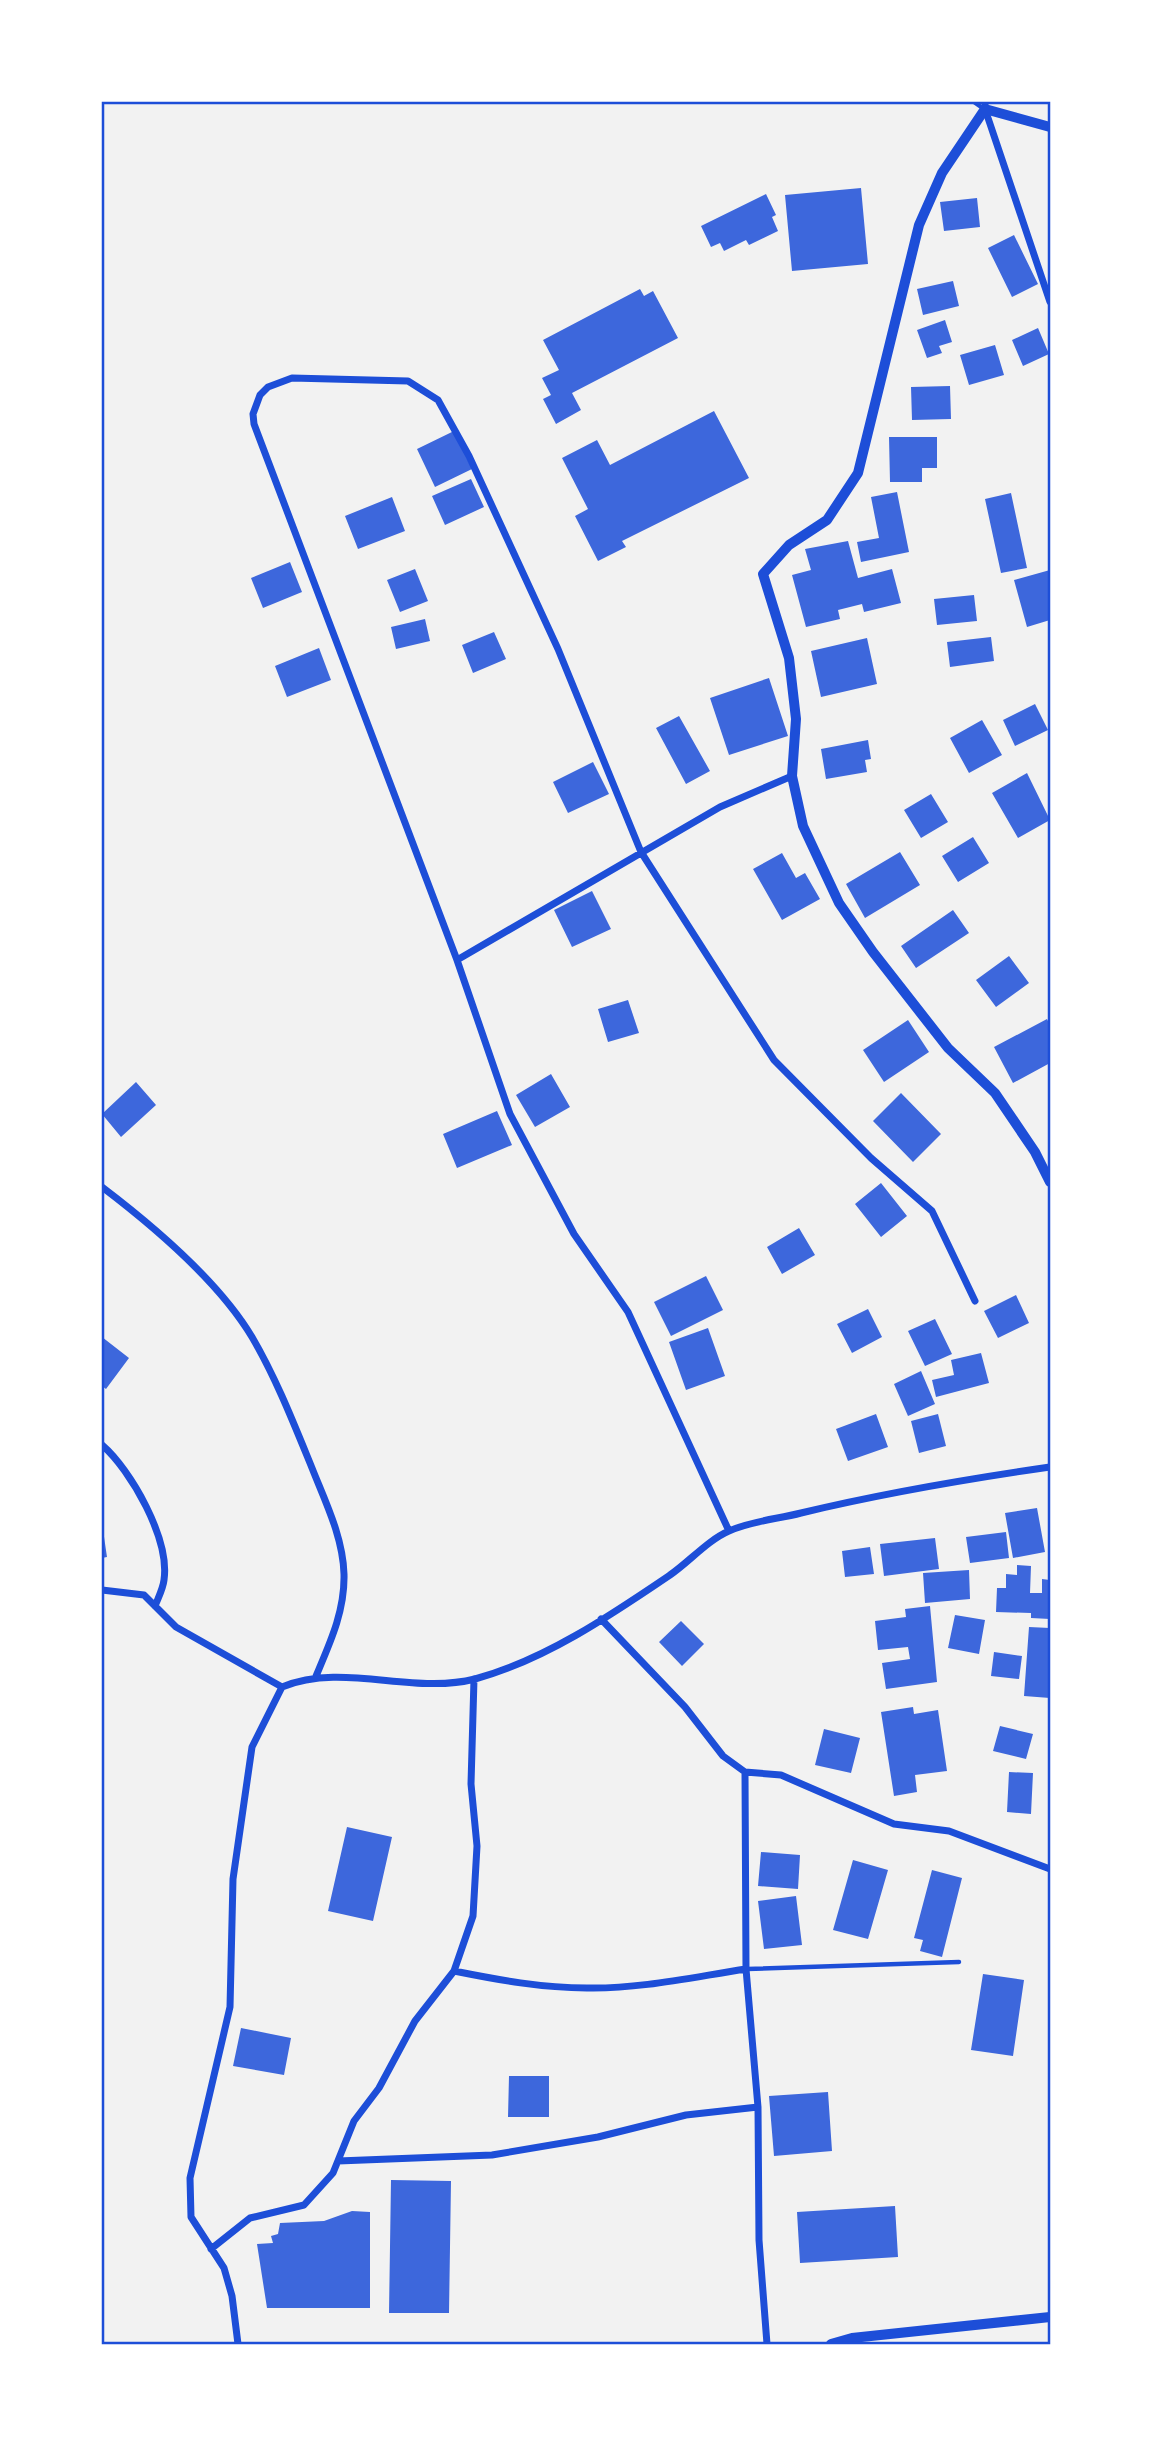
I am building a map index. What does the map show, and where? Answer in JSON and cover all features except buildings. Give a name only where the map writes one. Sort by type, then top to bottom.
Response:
[{"type":"street","points":[[985,105],[1051,127]]},
{"type":"street","points":[[985,105],[1051,303]]},
{"type":"street","points":[[985,105],[942,173],[919,225],[858,474],[827,520],[789,545],[763,575],[789,659],[796,719],[792,776],[803,826],[839,903],[873,952],[948,1048],[995,1093],[1035,1152],[1051,1182]]},
{"type":"street","points":[[729,1531],[628,1312],[573,1234],[510,1114],[457,960],[254,424],[255,405],[268,387],[306,377],[408,382],[438,400],[469,456],[558,649],[642,852],[774,1060],[871,1158],[932,1211],[975,1301]]},
{"type":"street","points":[[457,960],[720,807],[792,776]]},
{"type":"street","points":[[102,1187],[149,1223],[227,1306],[251,1336],[295,1426],[333,1521],[344,1574],[338,1624],[316,1676]]},
{"type":"street","points":[[102,1445],[126,1470],[142,1498],[162,1548],[164,1580],[155,1606]]},
{"type":"street","points":[[238,2344],[232,2296],[224,2268],[191,2217],[190,2178],[230,2007],[233,1879],[252,1747],[282,1687],[316,1676],[376,1681],[454,1682],[474,1679],[522,1663],[601,1619],[671,1574],[729,1531],[937,1483],[1051,1467]]},
{"type":"street","points":[[102,1590],[144,1595],[176,1627],[282,1687]]},
{"type":"street","points":[[601,1619],[685,1707],[723,1756],[745,1772],[780,1774],[894,1824],[949,1831],[1051,1869]]},
{"type":"street","points":[[211,2249],[250,2218],[304,2205],[333,2173],[354,2121],[379,2088],[415,2021],[454,1971],[473,1916],[475,1892],[477,1846],[471,1784],[474,1679]]},
{"type":"street","points":[[745,1772],[746,1969],[758,2107],[759,2240],[767,2344]]},
{"type":"street","points":[[454,1971],[520,1984],[587,1988],[640,1986],[746,1969]]},
{"type":"street","points":[[338,2161],[492,2155],[598,2137],[686,2115],[758,2107]]},
{"type":"street","points":[[831,2344],[852,2338],[1051,2317]]},
{"type":"lane","points":[[974,102],[985,105]]},
{"type":"lane","points":[[746,1969],[959,1962]]}]
